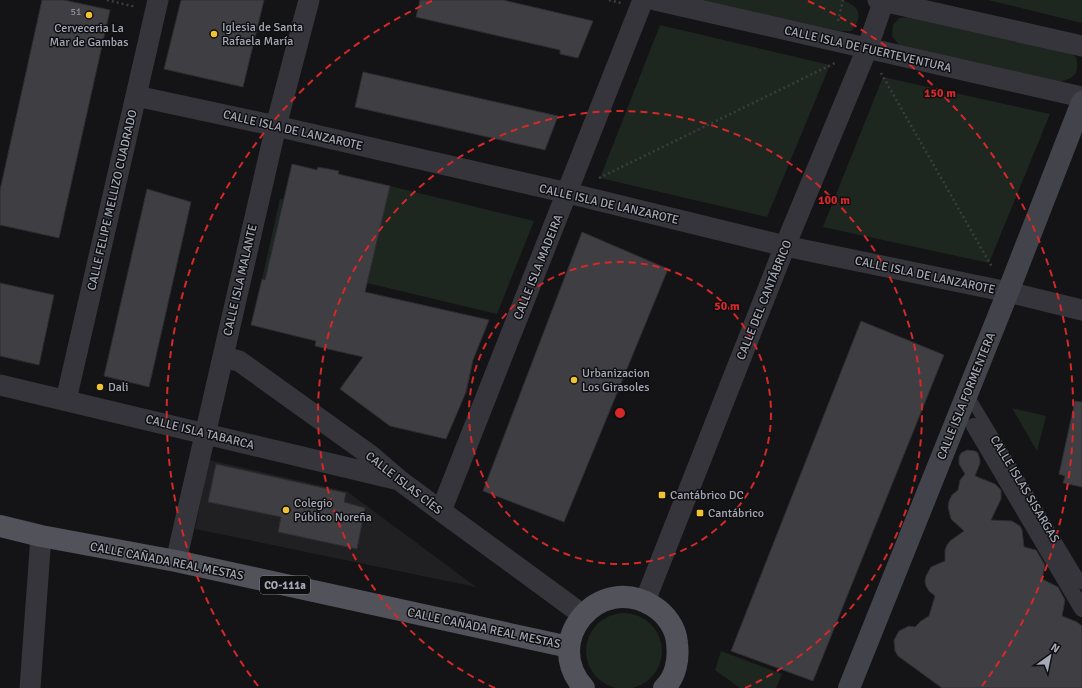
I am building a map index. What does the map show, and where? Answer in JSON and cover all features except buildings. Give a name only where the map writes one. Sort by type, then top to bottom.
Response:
[{"type":"main road","name":"CALLE ISLA FORMENTERA","points":[[849,688],[1008,292],[1082,102]]},
{"type":"main road","name":"CALLE CAÑADA REAL MESTAS","points":[[0,526],[41,536],[176,561],[569,647]]},
{"type":"main road","points":[[584,688],[578,681],[570,664],[569,647],[573,629],[583,615],[593,606],[605,600],[618,597],[632,597],[645,601],[659,610],[670,622],[677,638],[679,654],[675,670],[667,687]]},
{"type":"street","name":"CALLE ISLA MALANTE","points":[[176,561],[276,126],[309,0]]},
{"type":"street","name":"CALLE ISLA MADEIRA","points":[[441,511],[644,0]]},
{"type":"street","name":"CALLE ISLA DE FUERTEVENTURA","points":[[655,0],[1082,97]]},
{"type":"street","name":"CALLE DEL CANTÁBRICO","points":[[645,601],[785,246],[867,49],[882,0]]},
{"type":"street","points":[[882,0],[1082,46]]},
{"type":"street","name":"CALLE FELIPE MELLIZO CUADRADO","points":[[66,400],[156,6]]},
{"type":"street","name":"CALLE ISLA DE LANZAROTE","points":[[136,96],[276,126],[785,246],[1008,292],[1082,310]]},
{"type":"street","name":"CALLE ISLAS CÍES","points":[[223,357],[239,361],[370,455],[399,480],[583,615]]},
{"type":"street","name":"CALLE ISLA TABARCA","points":[[0,385],[399,480]]},
{"type":"street","name":"CALLE ISLAS SISARGAS","points":[[974,426],[1082,609]]},
{"type":"street","points":[[30,688],[41,536]]},
{"type":"lane","name":"CALLE ISLAS SISARGAS","points":[[967,393],[1082,584]]},
{"type":"path","points":[[107,0],[156,6]]},
{"type":"path","points":[[867,49],[989,263],[1008,292]]},
{"type":"path","points":[[568,194],[836,62]]},
{"type":"shaded area","points":[[697,0],[842,0],[853,5],[859,16],[858,21],[851,31],[840,31]]},
{"type":"shaded area","points":[[988,0],[1082,0],[1082,23]]},
{"type":"shaded area","points":[[911,17],[1067,52],[1076,57],[1076,72],[1072,77],[1058,82],[900,46],[892,36],[893,25],[899,18]]},
{"type":"shaded area","points":[[660,25],[830,65],[767,217],[600,178]]},
{"type":"shaded area","points":[[883,77],[1050,114],[989,263],[823,227]]},
{"type":"shaded area","points":[[390,186],[534,221],[497,314],[367,283]]},
{"type":"shaded area","points":[[280,199],[283,200],[265,280],[262,279]]},
{"type":"shaded area","points":[[1012,408],[1046,416],[1037,451]]},
{"type":"shaded area","name":"Colegio Público Noreña","points":[[209,460],[348,492],[476,587],[195,529]]},
{"type":"shaded area","points":[[624,613],[639,616],[651,624],[659,636],[662,651],[659,666],[651,678],[639,686],[624,689],[609,686],[597,678],[589,666],[586,651],[589,636],[597,624],[609,616]]},
{"type":"shaded area","points":[[721,651],[782,674],[776,688],[740,688],[715,670]]},
{"type":"place","name":"Cerveceria La Mar de Gambas","points":[[89,15]]},
{"type":"place","name":"Iglesia de Santa Rafaela María","points":[[214,34]]},
{"type":"place","name":"Urbanizacion Los Girasoles","points":[[574,380]]},
{"type":"place","name":"Dali","points":[[100,387]]},
{"type":"place","name":"Cantábrico DC","points":[[662,495]]},
{"type":"place","name":"Colegio Público Noreña","points":[[286,510]]},
{"type":"place","name":"Cantábrico","points":[[700,513]]}]
